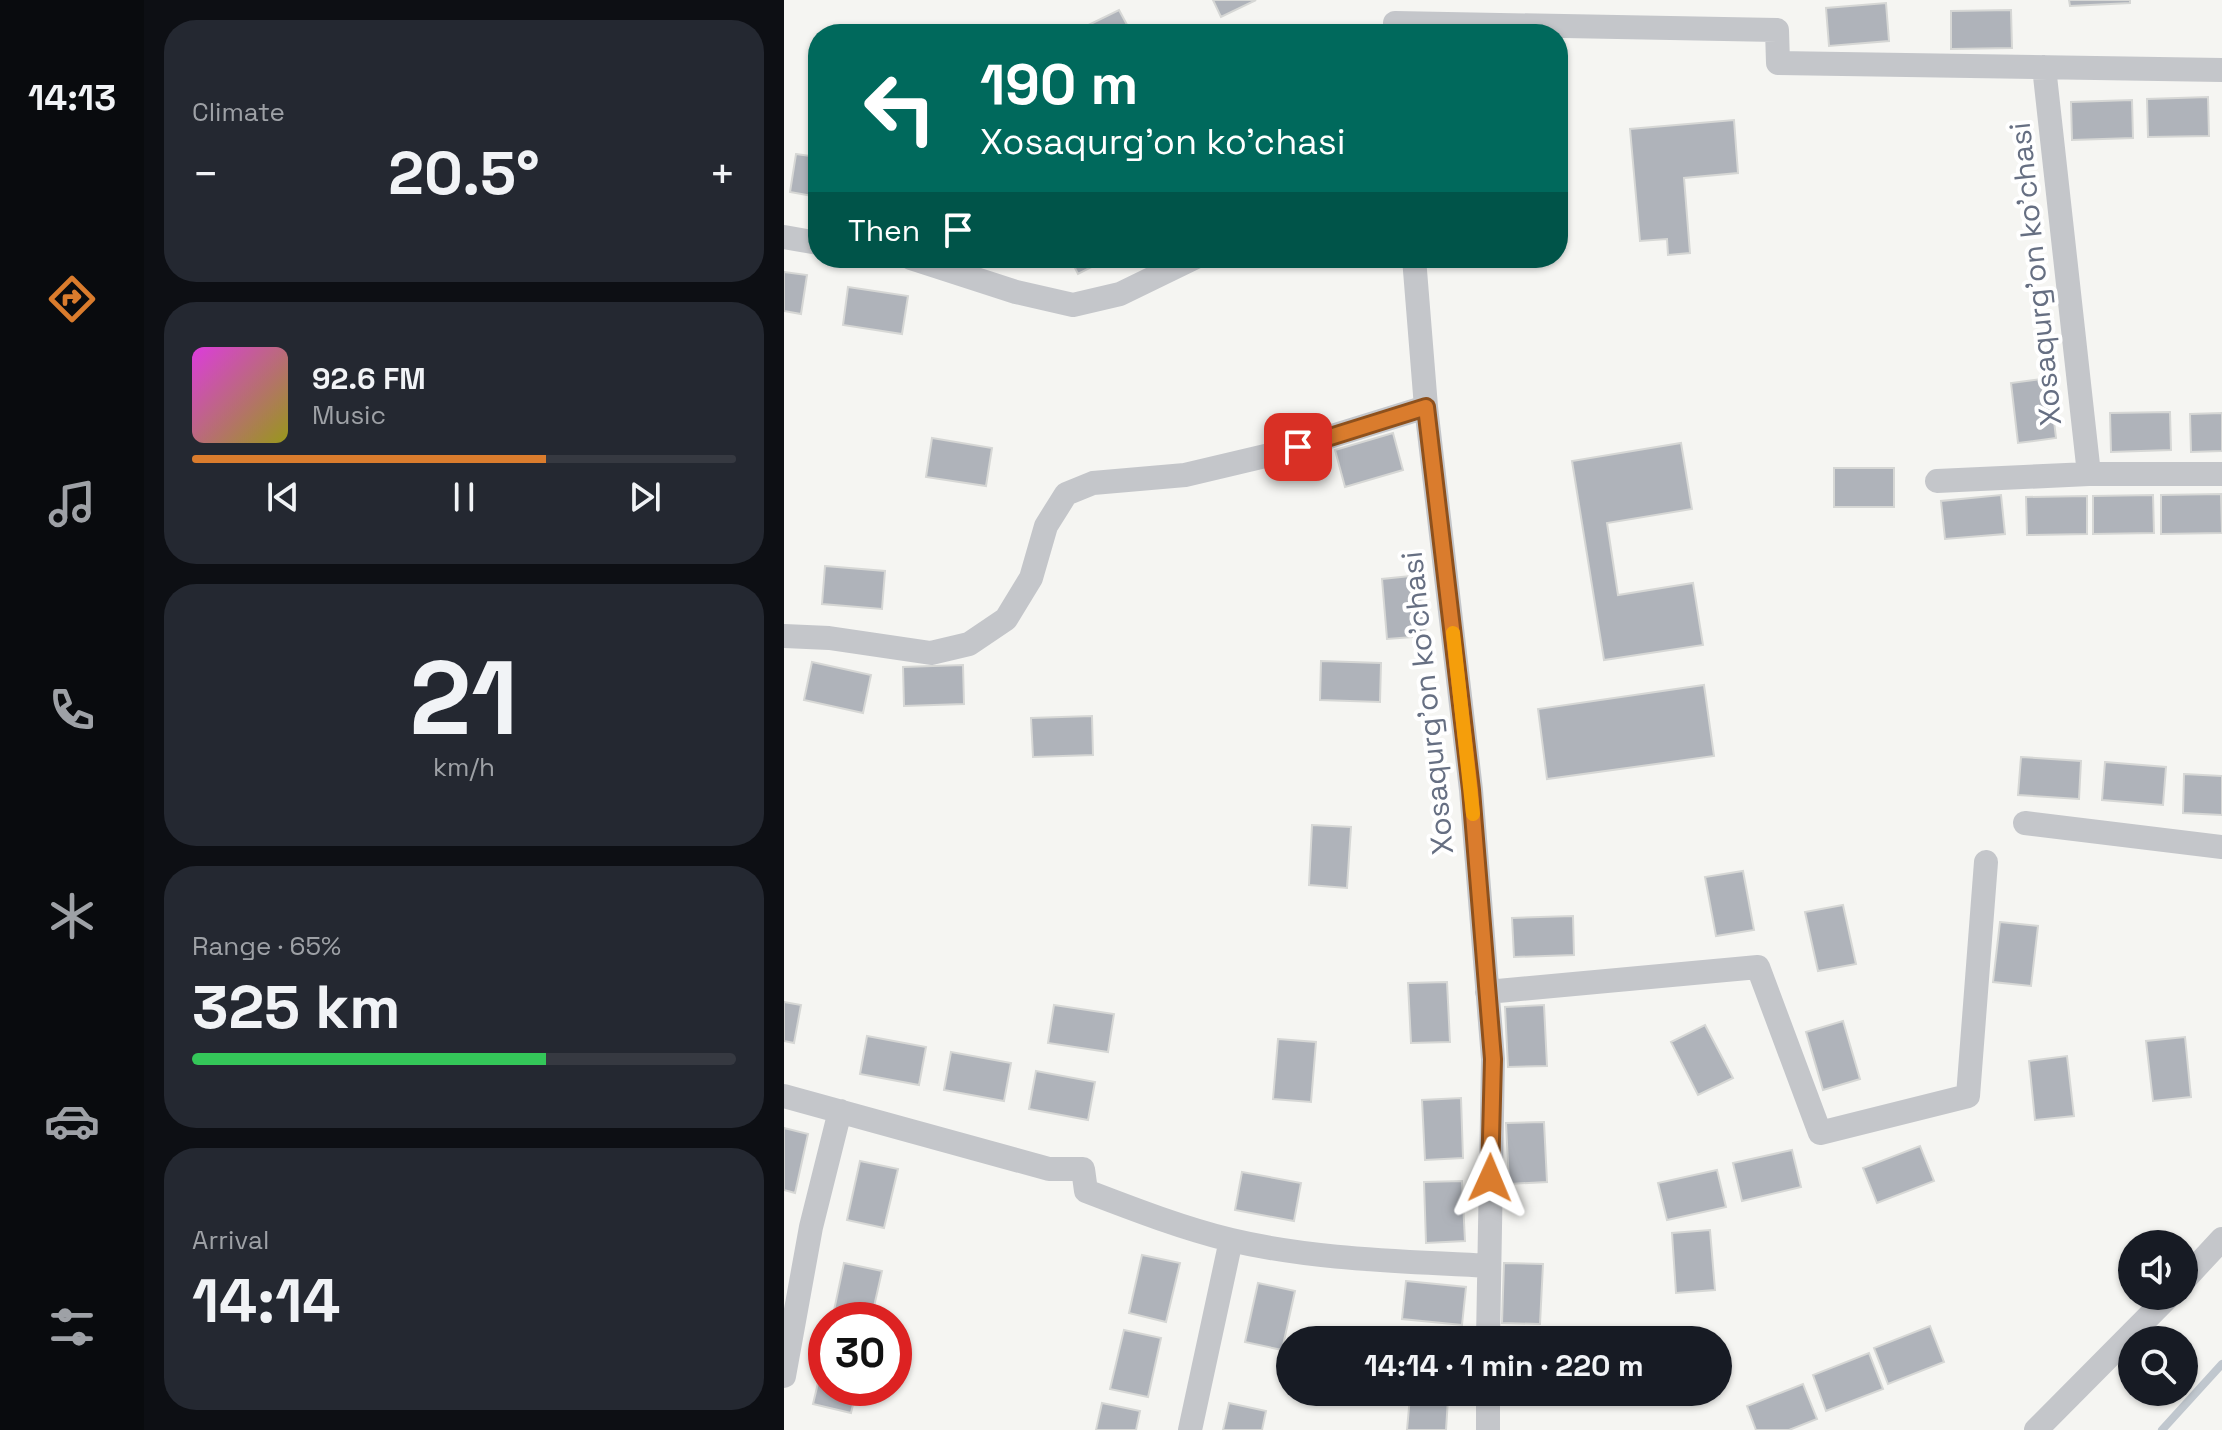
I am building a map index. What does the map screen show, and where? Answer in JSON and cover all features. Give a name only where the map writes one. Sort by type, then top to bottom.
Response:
[{"type":"street","points":[[1395,19],[1777,30],[1778,63],[2222,70]]},
{"type":"street","name":"Xosaqurg'on ko'chasi","points":[[2044,67],[2089,474]]},
{"type":"street","points":[[784,237],[808,241]]},
{"type":"street","points":[[942,268],[1016,292],[1073,305],[1120,294],[1173,268]]},
{"type":"street","name":"Xosaqurg'on ko'chasi","points":[[1415,268],[1426,407],[1471,790],[1493,1059],[1488,1326]]},
{"type":"street","points":[[784,636],[829,638],[931,653],[969,644],[1006,619],[1031,578],[1046,526],[1066,494],[1093,483],[1185,475],[1259,458],[1426,407]]},
{"type":"street","points":[[1937,481],[2089,474],[2222,474]]},
{"type":"street","points":[[2025,823],[2222,847]]},
{"type":"street","points":[[1487,992],[1758,967],[1820,1133],[1968,1096],[1986,862]]},
{"type":"street","points":[[784,1096],[1049,1169],[1083,1169],[1086,1191],[1155,1217],[1231,1240],[1304,1253],[1488,1266]]},
{"type":"street","points":[[784,1376],[811,1227],[840,1111]]},
{"type":"street","points":[[2198,1265],[2222,1239]]},
{"type":"street","points":[[1190,1430],[1231,1240]]},
{"type":"street","points":[[2036,1430],[2155,1310]]},
{"type":"street","points":[[1488,1406],[1488,1430]]},
{"type":"building","points":[[1213,0],[1256,0],[1221,17]]},
{"type":"building","points":[[2069,0],[2130,0],[2130,3],[2070,6]]},
{"type":"building","points":[[1886,3],[1889,41],[1829,46],[1826,8]]},
{"type":"building","points":[[1119,10],[1127,24],[1090,24]]},
{"type":"building","points":[[2011,10],[2012,48],[1951,49],[1951,11]]},
{"type":"building","points":[[2208,97],[2209,136],[2148,137],[2147,99]]},
{"type":"building","points":[[2132,100],[2133,138],[2072,140],[2071,102]]},
{"type":"building","points":[[1734,120],[1738,173],[1684,178],[1690,253],[1668,255],[1667,239],[1640,241],[1630,129]]},
{"type":"building","points":[[796,154],[808,156],[808,195],[790,192]]},
{"type":"building","points":[[1075,268],[1090,268],[1078,274]]},
{"type":"building","points":[[784,272],[807,275],[801,314],[784,311]]},
{"type":"building","points":[[848,287],[908,296],[902,334],[843,325]]},
{"type":"building","points":[[2049,378],[2056,438],[2018,443],[2011,383]]},
{"type":"building","points":[[2170,412],[2171,450],[2111,452],[2110,413]]},
{"type":"building","points":[[2222,413],[2222,451],[2191,452],[2190,414]]},
{"type":"building","points":[[1393,433],[1403,470],[1345,487],[1335,450]]},
{"type":"building","points":[[932,438],[992,448],[986,486],[926,477]]},
{"type":"building","points":[[1681,443],[1692,509],[1607,523],[1618,595],[1693,583],[1703,645],[1604,660],[1572,461]]},
{"type":"building","points":[[1834,468],[1894,468],[1894,507],[1834,507]]},
{"type":"building","points":[[2221,494],[2222,533],[2161,534],[2161,495]]},
{"type":"building","points":[[2001,495],[2005,534],[1945,539],[1941,501]]},
{"type":"building","points":[[2153,495],[2154,533],[2093,534],[2093,496]]},
{"type":"building","points":[[2087,496],[2087,534],[2027,535],[2026,497]]},
{"type":"building","points":[[825,566],[885,571],[882,609],[822,604]]},
{"type":"building","points":[[1420,575],[1426,636],[1387,639],[1382,579]]},
{"type":"building","points":[[1321,661],[1381,663],[1380,702],[1320,700]]},
{"type":"building","points":[[812,662],[871,675],[863,713],[804,700]]},
{"type":"building","points":[[963,665],[964,704],[904,706],[903,667]]},
{"type":"building","points":[[1704,685],[1714,756],[1547,779],[1538,709]]},
{"type":"building","points":[[1092,716],[1093,755],[1033,757],[1031,718]]},
{"type":"building","points":[[2021,757],[2081,761],[2079,799],[2018,795]]},
{"type":"building","points":[[2105,762],[2166,767],[2163,805],[2102,800]]},
{"type":"building","points":[[2184,774],[2222,776],[2222,815],[2183,813]]},
{"type":"building","points":[[1312,825],[1351,827],[1347,888],[1309,885]]},
{"type":"building","points":[[1743,871],[1754,930],[1716,936],[1705,877]]},
{"type":"building","points":[[1843,905],[1856,964],[1818,971],[1805,912]]},
{"type":"building","points":[[1573,916],[1574,955],[1514,957],[1512,918]]},
{"type":"building","points":[[2000,922],[2038,926],[2031,986],[1993,982]]},
{"type":"building","points":[[1447,982],[1450,1042],[1411,1043],[1408,983]]},
{"type":"building","points":[[784,1002],[801,1005],[794,1043],[784,1041]]},
{"type":"building","points":[[1054,1005],[1114,1014],[1108,1052],[1048,1043]]},
{"type":"building","points":[[1544,1005],[1547,1066],[1508,1067],[1505,1007]]},
{"type":"building","points":[[1843,1021],[1860,1079],[1823,1090],[1806,1032]]},
{"type":"building","points":[[1705,1025],[1733,1078],[1698,1095],[1671,1042]]},
{"type":"building","points":[[867,1036],[926,1047],[919,1085],[860,1074]]},
{"type":"building","points":[[2185,1037],[2191,1097],[2153,1101],[2146,1041]]},
{"type":"building","points":[[1278,1039],[1316,1042],[1311,1102],[1273,1099]]},
{"type":"building","points":[[951,1052],[1011,1063],[1004,1101],[944,1090]]},
{"type":"building","points":[[2067,1056],[2074,1116],[2035,1120],[2029,1061]]},
{"type":"building","points":[[1036,1071],[1095,1082],[1088,1120],[1029,1109]]},
{"type":"building","points":[[1461,1098],[1463,1158],[1425,1160],[1422,1100]]},
{"type":"building","points":[[1544,1122],[1547,1182],[1509,1184],[1506,1123]]},
{"type":"building","points":[[784,1128],[808,1134],[795,1193],[784,1190]]},
{"type":"building","points":[[1920,1146],[1934,1181],[1877,1203],[1863,1168]]},
{"type":"building","points":[[1792,1150],[1801,1187],[1742,1201],[1733,1163]]},
{"type":"building","points":[[860,1161],[898,1169],[884,1228],[847,1220]]},
{"type":"building","points":[[1717,1170],[1726,1207],[1667,1220],[1658,1183]]},
{"type":"building","points":[[1242,1172],[1301,1183],[1294,1221],[1235,1210]]},
{"type":"building","points":[[1462,1181],[1465,1241],[1426,1243],[1424,1182]]},
{"type":"building","points":[[1710,1230],[1715,1290],[1676,1293],[1672,1233]]},
{"type":"building","points":[[1142,1255],[1180,1263],[1166,1322],[1129,1313]]},
{"type":"building","points":[[844,1263],[882,1271],[875,1302],[836,1302]]},
{"type":"building","points":[[1504,1263],[1543,1264],[1540,1324],[1502,1323]]},
{"type":"building","points":[[1406,1281],[1466,1287],[1462,1325],[1402,1319]]},
{"type":"building","points":[[1258,1283],[1295,1291],[1287,1326],[1276,1326],[1276,1349],[1245,1342]]},
{"type":"building","points":[[1930,1326],[1944,1362],[1888,1384],[1874,1348]]},
{"type":"building","points":[[1124,1330],[1161,1338],[1148,1397],[1110,1389]]},
{"type":"building","points":[[1869,1353],[1883,1389],[1826,1411],[1813,1375]]},
{"type":"building","points":[[1803,1384],[1817,1419],[1789,1430],[1756,1430],[1747,1406]]},
{"type":"building","points":[[1102,1403],[1140,1411],[1136,1430],[1096,1430]]},
{"type":"building","points":[[1229,1403],[1266,1411],[1262,1430],[1223,1430]]},
{"type":"building","points":[[821,1406],[853,1406],[851,1413]]},
{"type":"building","points":[[1409,1406],[1448,1406],[1446,1430],[1407,1430]]},
{"type":"waterway","points":[[2162,1430],[2222,1364]]},
{"type":"slow traffic","points":[[1453,633],[1473,814]]},
{"type":"route","points":[[1298,447],[1426,407],[1471,790],[1493,1059],[1490,1178]]}]
